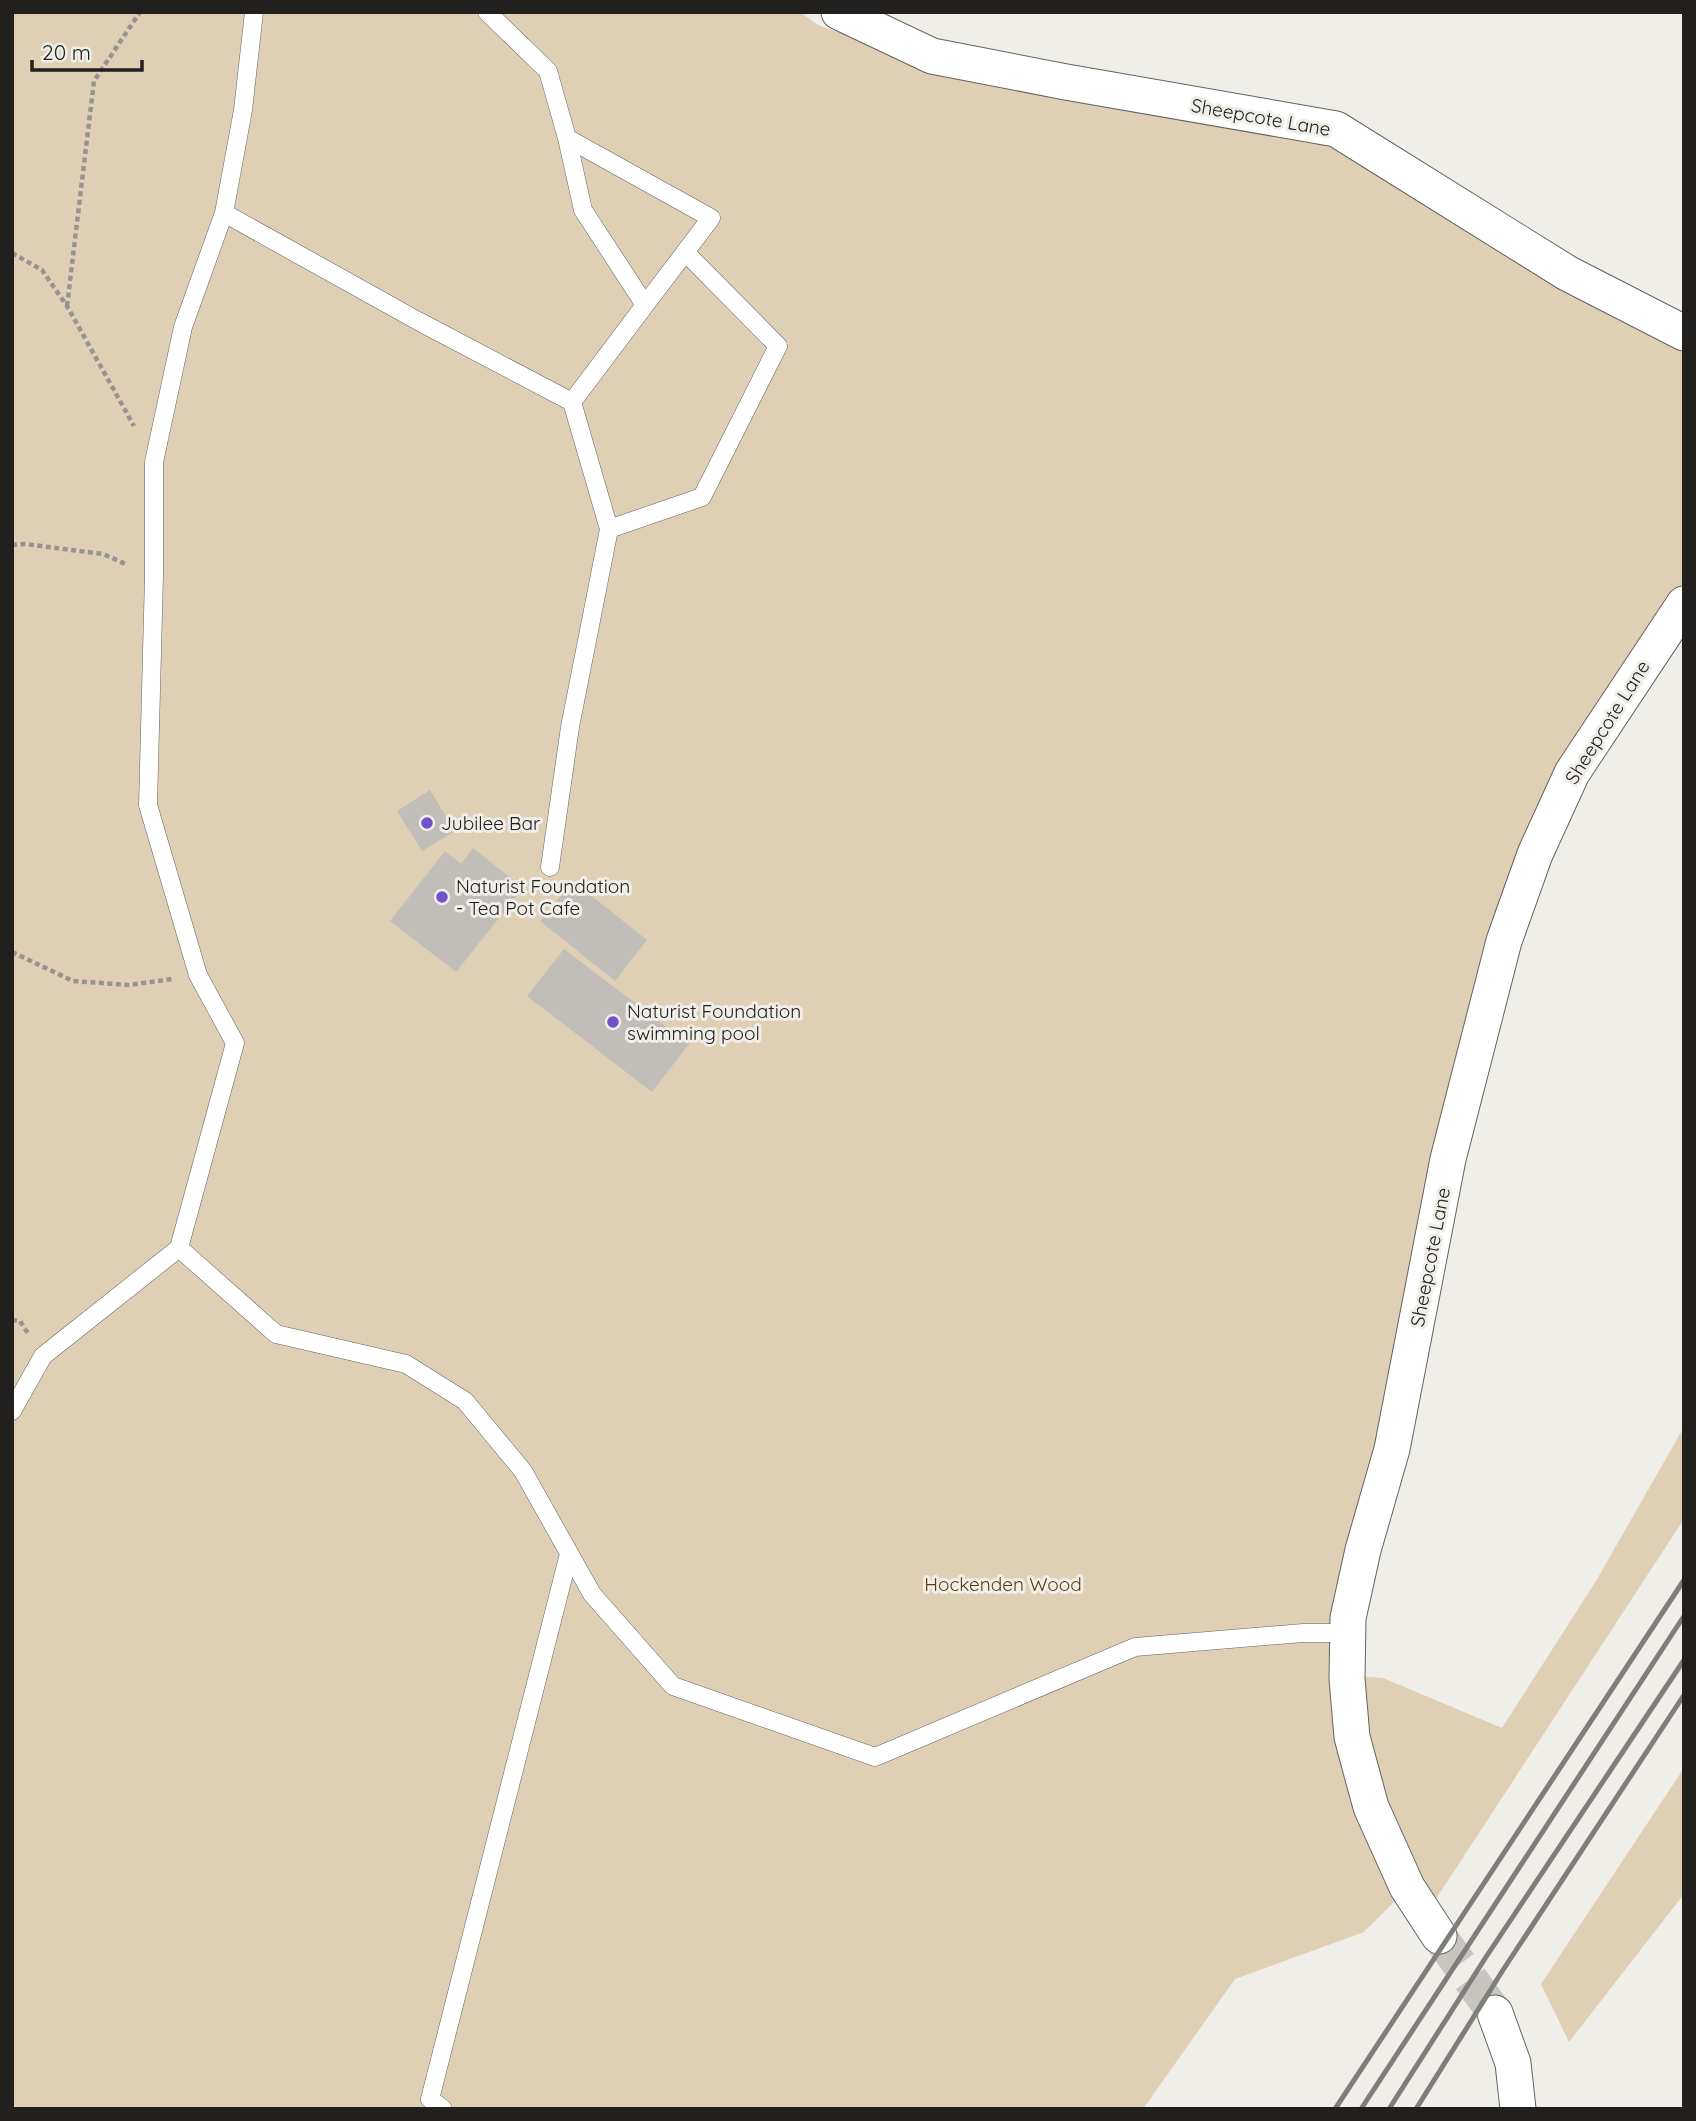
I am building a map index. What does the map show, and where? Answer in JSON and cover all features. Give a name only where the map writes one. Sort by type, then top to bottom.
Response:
[{"type":"street","name":"Sheepcote Lane","points":[[839,12],[932,56],[1080,85],[1336,129],[1567,273],[1684,334]]},
{"type":"street","name":"Sheepcote Lane","points":[[1439,1936],[1407,1886],[1371,1807],[1352,1737],[1347,1679],[1348,1618],[1363,1550],[1392,1450],[1448,1159],[1504,941],[1535,854],[1572,773],[1684,604]]},
{"type":"street","points":[[1495,2013],[1513,2063],[1518,2109]]},
{"type":"lane","points":[[12,1411],[43,1356],[179,1248],[235,1043],[198,975],[148,805],[154,463],[183,327],[224,213],[243,110],[254,12]]},
{"type":"lane","points":[[487,12],[548,71],[583,209],[645,304]]},
{"type":"lane","points":[[567,138],[711,218],[572,402]]},
{"type":"lane","points":[[224,213],[418,321],[572,402],[609,529],[570,727],[550,867]]},
{"type":"lane","points":[[609,529],[702,497],[778,346],[685,252]]},
{"type":"lane","points":[[179,1248],[276,1334],[406,1364],[465,1401],[523,1471],[592,1594],[673,1686],[875,1756],[1135,1647],[1303,1633],[1348,1633]]},
{"type":"lane","points":[[443,2109],[430,2099],[569,1554]]},
{"type":"path","points":[[67,306],[94,82],[140,12]]},
{"type":"path","points":[[12,253],[42,270],[67,306],[154,463]]},
{"type":"path","points":[[12,545],[25,544],[103,554],[154,576]]},
{"type":"path","points":[[12,952],[73,981],[129,985],[198,975]]},
{"type":"green space","name":"Hockenden Wood","points":[[12,12],[800,12],[818,25],[934,66],[1335,133],[1684,340],[1684,597],[1533,854],[1346,1619],[1397,1899],[1364,1932],[1235,1979],[1143,2109],[12,2109]]},
{"type":"green space","points":[[1684,1427],[1684,1519],[1432,1905],[1380,1803],[1356,1676],[1383,1678],[1502,1728],[1596,1581]]},
{"type":"green space","points":[[1684,1768],[1684,1894],[1569,2042],[1541,1984]]},
{"type":"building","points":[[430,790],[455,831],[422,851],[397,811]]},
{"type":"building","points":[[473,848],[523,888],[456,972],[390,921],[445,851],[461,864]]},
{"type":"building","points":[[573,881],[647,940],[615,981],[540,921]]},
{"type":"building","points":[[564,949],[689,1044],[652,1092],[527,996]]},
{"type":"tunnel","points":[[1439,1936],[1495,2013]]},
{"type":"railway","points":[[1335,2109],[1684,1580]]},
{"type":"railway","points":[[1361,2109],[1684,1616]]},
{"type":"railway","points":[[1389,2109],[1486,1957],[1684,1660]]},
{"type":"railway","points":[[1416,2109],[1503,1970],[1684,1695]]},
{"type":"place","name":"Jubilee Bar","points":[[427,823]]},
{"type":"place","name":"Naturist Foundation - Tea Pot Cafe","points":[[442,897]]},
{"type":"place","name":"Naturist Foundation swimming pool","points":[[613,1022]]}]
